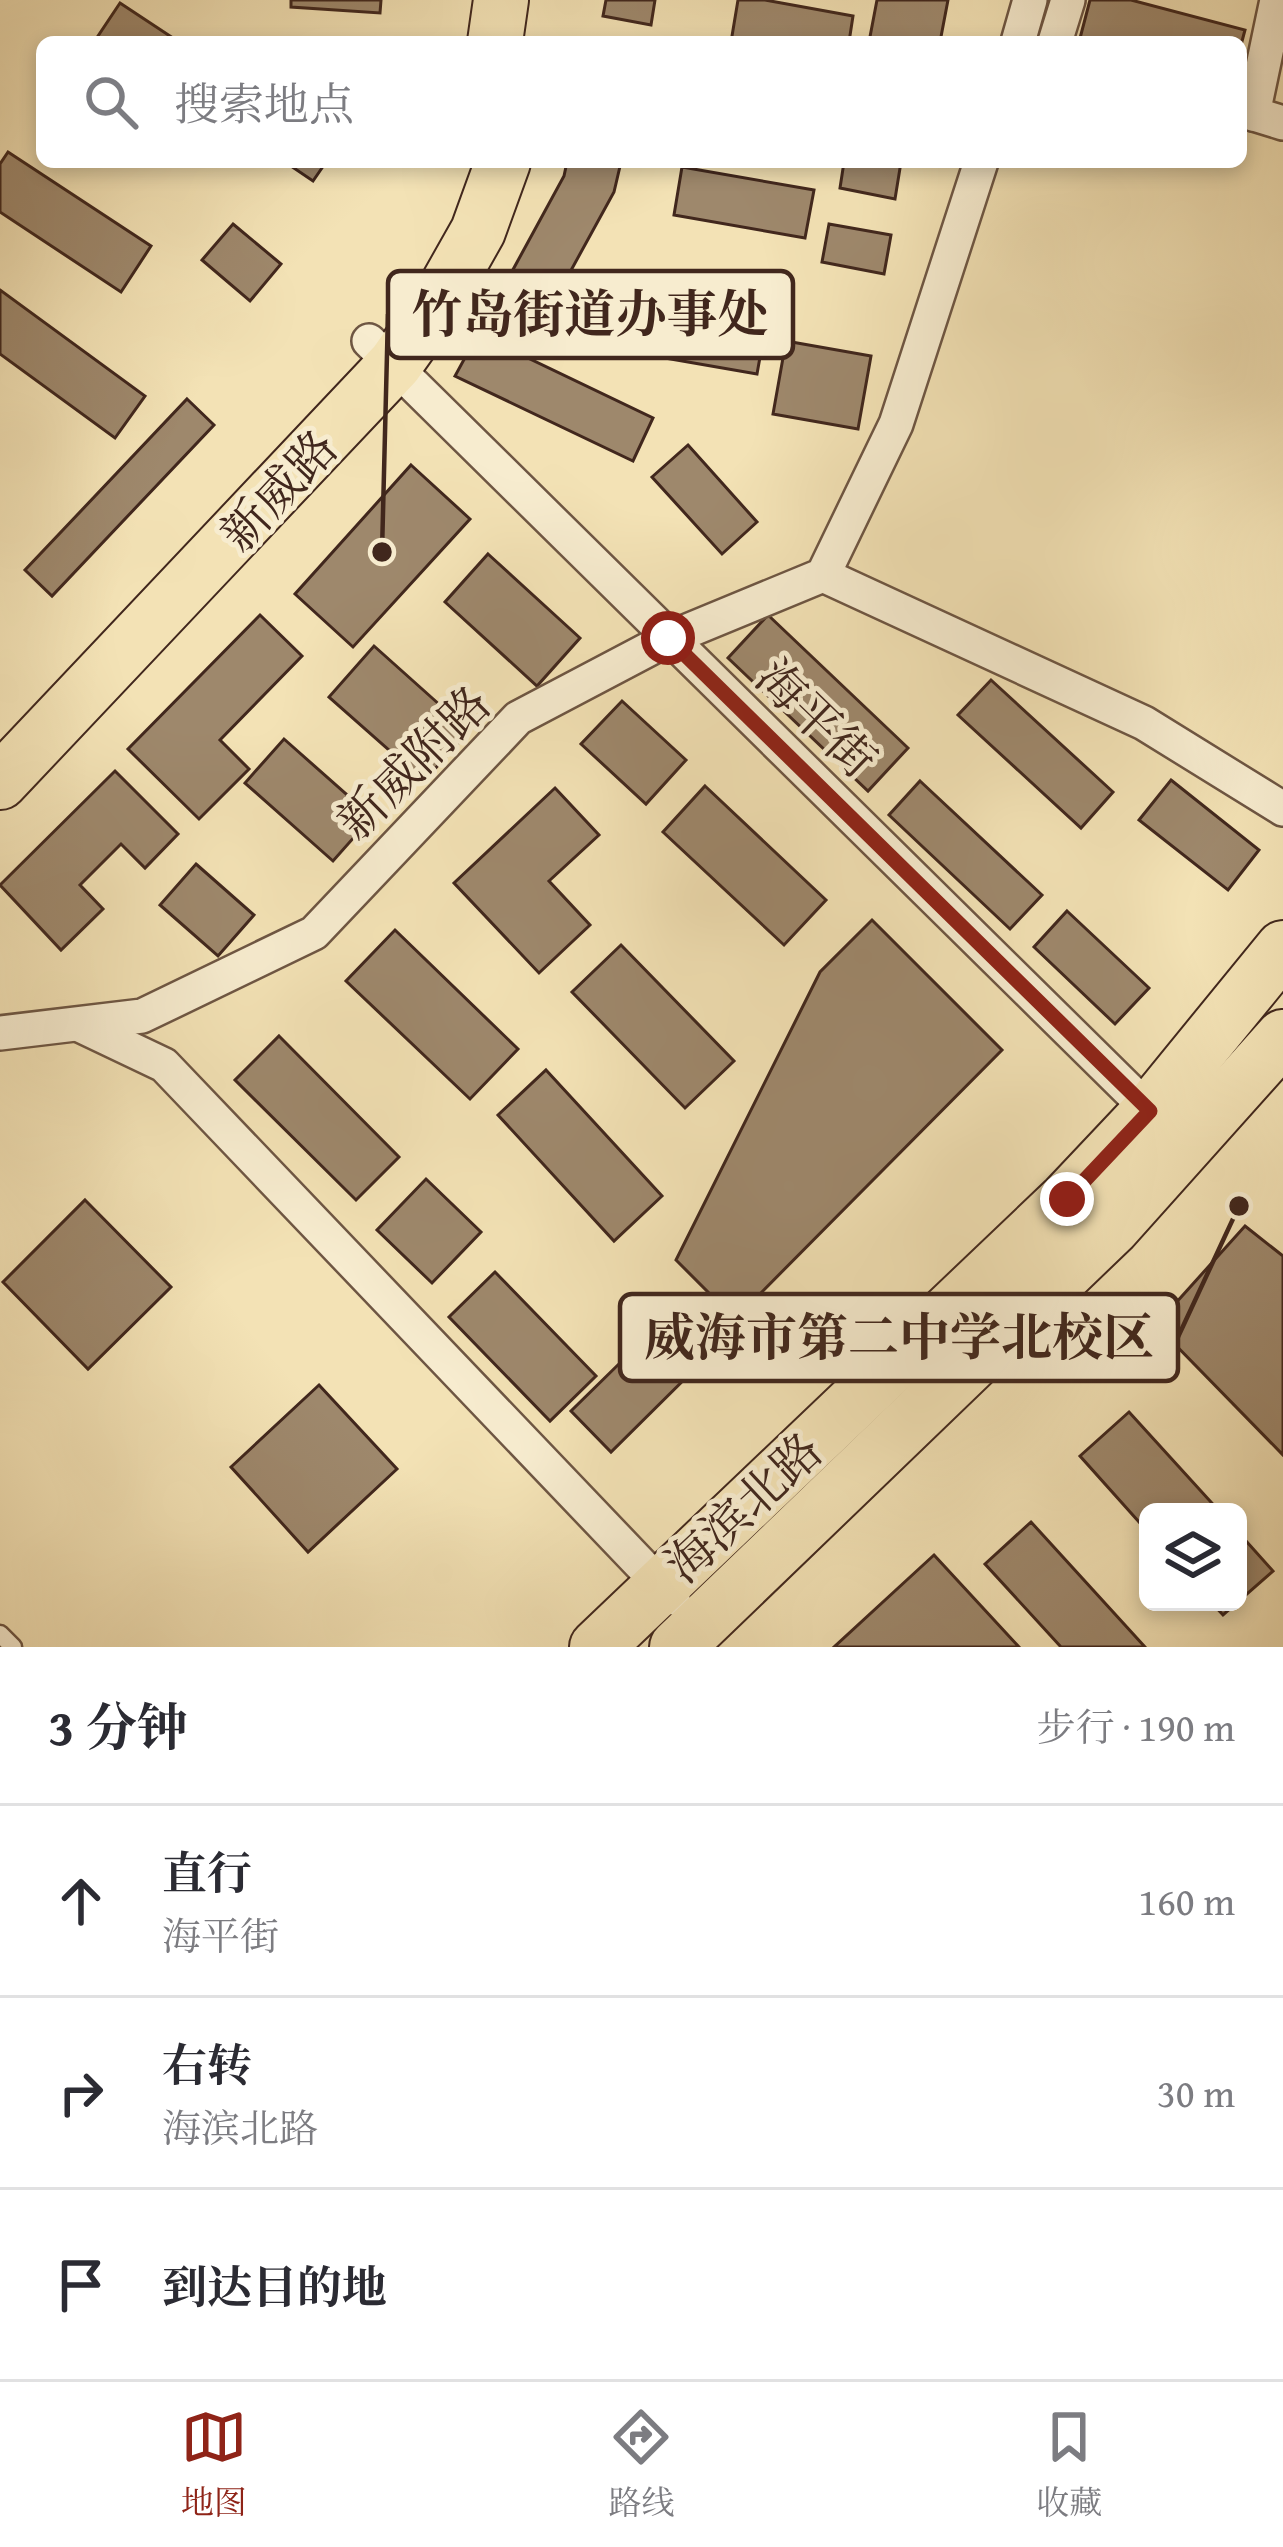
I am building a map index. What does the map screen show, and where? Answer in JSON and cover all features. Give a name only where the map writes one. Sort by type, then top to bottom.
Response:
[{"type":"main road","points":[[496,36],[502,0]]},
{"type":"main road","points":[[531,36],[536,0]]},
{"type":"main road","name":"新威路","points":[[0,782],[382,352],[464,168]]},
{"type":"main road","name":"新威路","points":[[0,732],[382,352],[434,309],[478,231],[501,168]]},
{"type":"main road","name":"海滨北路","points":[[597,1647],[1067,1199],[1150,1111],[1283,948]]},
{"type":"main road","name":"海滨北路","points":[[688,1636],[1114,1227],[1283,1037]]},
{"type":"street","points":[[1020,36],[1030,0]]},
{"type":"street","points":[[1057,36],[1068,0]]},
{"type":"street","points":[[1259,116],[1276,0]]},
{"type":"street","points":[[979,168],[896,424],[823,574],[1144,723],[1283,809]]},
{"type":"street","name":"海平街","points":[[382,352],[1150,1111]]},
{"type":"street","name":"新威附路","points":[[0,1033],[142,1016],[314,933],[518,718],[668,638],[823,574]]},
{"type":"street","points":[[77,1023],[164,1066],[660,1585],[688,1636]]},
{"type":"lane","points":[[0,1634],[13,1647]]},
{"type":"building","points":[[291,0],[381,0],[380,13],[291,7]]},
{"type":"building","points":[[606,0],[655,0],[651,25],[603,16]]},
{"type":"building","points":[[738,0],[765,0],[853,16],[850,36],[732,36]]},
{"type":"building","points":[[877,0],[948,0],[941,36],[870,36]]},
{"type":"building","points":[[1090,0],[1131,0],[1245,30],[1243,36],[1081,36]]},
{"type":"building","points":[[120,3],[170,36],[98,36]]},
{"type":"building","points":[[8,152],[151,246],[121,292],[0,212],[0,164]]},
{"type":"building","points":[[294,168],[322,168],[313,181]]},
{"type":"building","points":[[566,168],[620,168],[614,192],[524,356],[653,418],[633,461],[455,376]]},
{"type":"building","points":[[682,168],[814,190],[805,238],[674,215]]},
{"type":"building","points":[[843,168],[900,168],[895,199],[840,188]]},
{"type":"building","points":[[233,224],[281,264],[250,301],[202,260]]},
{"type":"building","points":[[829,224],[891,235],[884,274],[822,262]]},
{"type":"building","points":[[0,290],[145,396],[115,438],[0,354]]},
{"type":"building","points":[[650,309],[765,329],[757,374],[642,354]]},
{"type":"building","points":[[786,341],[871,356],[858,429],[773,414]]},
{"type":"building","points":[[187,399],[214,425],[52,596],[25,570]]},
{"type":"building","points":[[688,445],[757,522],[722,554],[652,477]]},
{"type":"building","points":[[411,465],[470,519],[353,647],[295,594]]},
{"type":"building","points":[[488,554],[580,638],[537,686],[445,602]]},
{"type":"building","points":[[260,615],[302,656],[220,740],[249,769],[199,819],[128,749]]},
{"type":"building","points":[[768,615],[908,748],[868,791],[728,658]]},
{"type":"building","points":[[374,646],[469,731],[424,781],[329,697]]},
{"type":"building","points":[[991,680],[1113,792],[1081,828],[958,715]]},
{"type":"building","points":[[622,701],[686,760],[646,804],[581,744]]},
{"type":"building","points":[[284,739],[372,817],[333,861],[245,783]]},
{"type":"building","points":[[115,771],[178,834],[145,868],[121,844],[80,885],[103,909],[61,950],[0,885]]},
{"type":"building","points":[[1171,780],[1259,850],[1228,890],[1139,820]]},
{"type":"building","points":[[920,781],[1042,895],[1010,929],[889,815]]},
{"type":"building","points":[[705,786],[826,900],[784,945],[663,832]]},
{"type":"building","points":[[555,788],[599,835],[549,881],[590,925],[539,973],[454,883]]},
{"type":"building","points":[[196,864],[254,915],[218,956],[160,905]]},
{"type":"building","points":[[1067,911],[1149,988],[1115,1024],[1034,947]]},
{"type":"building","points":[[872,920],[1002,1050],[735,1319],[676,1260],[820,972]]},
{"type":"building","points":[[395,930],[518,1049],[470,1099],[346,981]]},
{"type":"building","points":[[621,945],[734,1061],[685,1108],[572,992]]},
{"type":"building","points":[[279,1036],[399,1157],[356,1200],[235,1080]]},
{"type":"building","points":[[546,1070],[662,1196],[614,1241],[498,1115]]},
{"type":"building","points":[[426,1179],[481,1232],[432,1283],[377,1230]]},
{"type":"building","points":[[85,1200],[171,1287],[88,1369],[3,1282]]},
{"type":"building","points":[[1245,1226],[1283,1256],[1283,1455],[1156,1325]]},
{"type":"building","points":[[495,1272],[596,1376],[550,1421],[449,1317]]},
{"type":"building","points":[[676,1308],[716,1348],[611,1452],[571,1411]]},
{"type":"building","points":[[319,1385],[397,1469],[308,1552],[231,1467]]},
{"type":"building","points":[[1129,1412],[1212,1503],[1139,1503],[1139,1522],[1080,1456]]},
{"type":"building","points":[[1031,1522],[1145,1647],[1061,1647],[985,1564]]},
{"type":"building","points":[[1247,1542],[1273,1571],[1247,1594]]},
{"type":"building","points":[[934,1555],[1019,1647],[834,1647]]},
{"type":"place","name":"竹岛街道办事处","points":[[382,552]]},
{"type":"place","name":"威海市第二中学北校区","points":[[1239,1206]]},
{"type":"route","points":[[668,638],[1150,1111],[1067,1199]]}]
